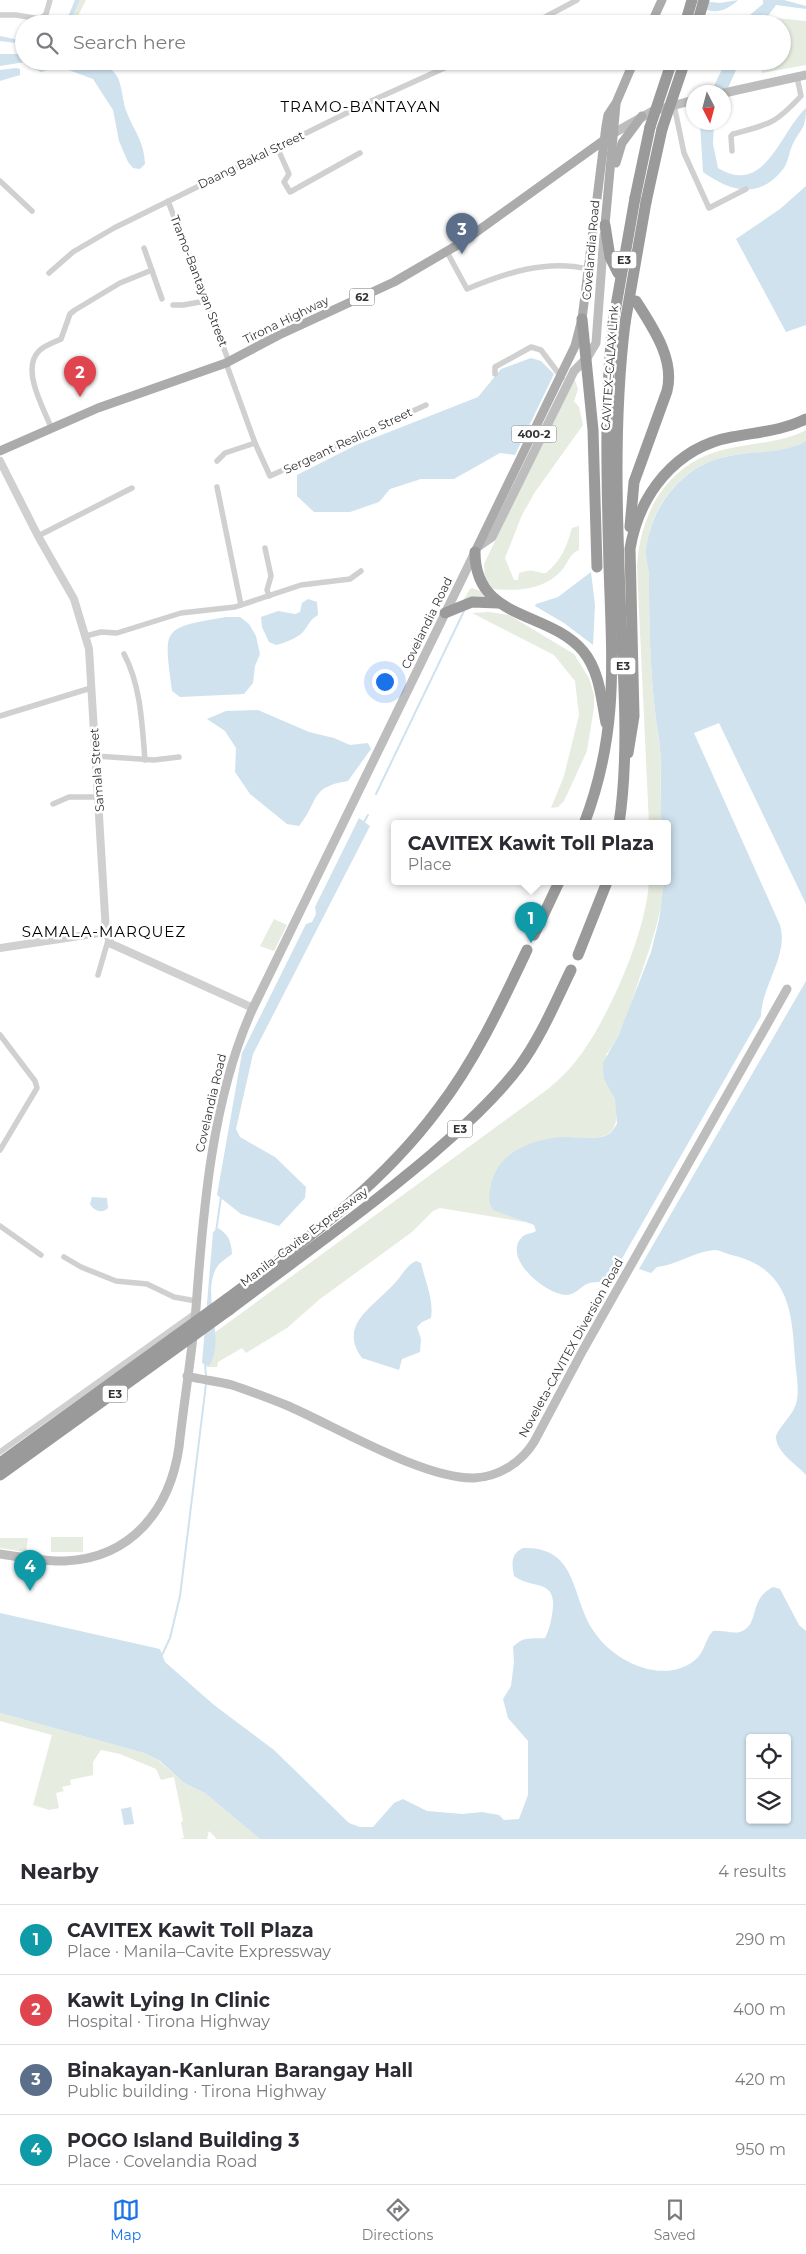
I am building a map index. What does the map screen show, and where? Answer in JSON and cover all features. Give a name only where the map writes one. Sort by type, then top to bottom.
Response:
[{"type":"highway","points":[[688,15],[692,0]]},
{"type":"highway","points":[[700,15],[704,0]]},
{"type":"highway","name":"CAVITEX–CALAX Link","points":[[614,563],[608,409],[613,323],[670,70]]},
{"type":"highway","name":"CAVITEX–CALAX Link","points":[[656,128],[681,70]]},
{"type":"highway","name":"CAVITEX–CALAX Link","points":[[614,563],[618,430],[625,323],[641,200]]},
{"type":"highway","points":[[605,225],[610,257],[618,273]]},
{"type":"highway","points":[[624,769],[632,740],[634,716],[630,549],[634,482],[667,392],[669,377],[662,348],[636,302]]},
{"type":"highway","points":[[582,319],[587,358],[594,454],[597,567]]},
{"type":"highway","points":[[630,549],[636,522],[644,502],[658,482],[683,458],[719,440],[774,431],[806,418]]},
{"type":"highway","points":[[477,549],[476,569],[480,583],[488,594],[498,603],[562,635],[583,652],[596,676],[609,734]]},
{"type":"highway","name":"E3","points":[[585,820],[601,774],[609,734],[614,563]]},
{"type":"highway","name":"E3","points":[[614,563],[624,769],[619,820]]},
{"type":"highway","points":[[445,613],[472,602],[498,603]]},
{"type":"highway","points":[[534,935],[559,885]]},
{"type":"highway","points":[[578,955],[606,885]]},
{"type":"highway","name":"Manila–Cavite Expressway","points":[[0,1476],[228,1304],[345,1209],[390,1166],[423,1129],[465,1070],[492,1022],[527,950]]},
{"type":"highway","name":"Manila–Cavite Expressway","points":[[0,1463],[384,1195],[476,1115],[506,1083],[526,1056],[548,1018],[571,970]]},
{"type":"main road","points":[[655,15],[662,0]]},
{"type":"main road","name":"Covelandia Road","points":[[0,1554],[54,1561],[75,1560],[109,1550],[144,1528],[158,1510],[172,1480],[191,1377],[196,1301],[211,1161],[227,1081],[238,1044],[253,1008],[356,800],[445,613],[562,378],[575,346],[582,319],[608,115],[616,103],[630,70]]},
{"type":"main road","points":[[731,92],[802,76]]},
{"type":"main road","name":"Tirona Highway","points":[[0,451],[98,408],[228,362],[279,335],[383,288],[447,252],[614,133],[642,116],[686,102]]},
{"type":"main road","name":"Covelandia Road","points":[[477,549],[492,537],[574,371],[587,358],[596,343],[598,292],[610,185],[616,103]]},
{"type":"main road","name":"400-2","points":[[610,185],[622,143],[642,116]]},
{"type":"main road","name":"Noveleta-CAVITEX Diversion Road","points":[[191,1377],[246,1390],[286,1405],[394,1455],[447,1475],[481,1477],[503,1470],[516,1462],[534,1442],[583,1350],[787,989]]},
{"type":"street","points":[[45,15],[50,0]]},
{"type":"street","points":[[549,15],[577,0]]},
{"type":"street","points":[[0,15],[15,15]]},
{"type":"street","name":"Daang Bakal Street","points":[[49,273],[73,252],[94,239],[369,102],[440,70]]},
{"type":"street","points":[[732,151],[731,136],[733,134],[771,123],[781,118],[801,96],[802,76]]},
{"type":"street","points":[[674,105],[684,153],[709,208],[746,189]]},
{"type":"street","points":[[277,148],[289,174],[284,182],[290,192],[360,153]]},
{"type":"street","points":[[0,181],[17,195],[32,212]]},
{"type":"street","name":"Tramo-Bantayan Street","points":[[168,201],[228,362]]},
{"type":"street","points":[[144,248],[162,299]]},
{"type":"street","points":[[447,252],[467,289],[497,277],[528,268],[553,264],[588,268]]},
{"type":"street","points":[[51,427],[33,377],[34,357],[42,349],[61,339],[70,314],[75,310],[120,283],[152,270]]},
{"type":"street","points":[[173,304],[183,305],[206,301]]},
{"type":"street","points":[[495,374],[495,368],[531,347],[541,350],[562,378]]},
{"type":"street","name":"Sergeant Realica Street","points":[[228,362],[255,443],[272,476],[426,405]]},
{"type":"street","points":[[216,461],[225,453],[255,443]]},
{"type":"street","name":"Samala Street","points":[[0,461],[38,536],[74,599],[86,636],[96,756],[107,935]]},
{"type":"street","points":[[38,536],[132,488]]},
{"type":"street","points":[[217,488],[241,605]]},
{"type":"street","points":[[265,548],[271,576],[267,590],[268,596]]},
{"type":"street","points":[[86,636],[101,632],[117,633],[180,613],[241,605],[312,582],[350,579],[361,571]]},
{"type":"street","points":[[124,654],[134,672],[142,719],[145,760]]},
{"type":"street","points":[[0,716],[91,688]]},
{"type":"street","points":[[96,756],[145,760],[179,757]]},
{"type":"street","points":[[53,804],[69,797],[98,797]]},
{"type":"street","points":[[107,935],[111,944],[253,1008]]},
{"type":"street","points":[[0,948],[107,935]]},
{"type":"street","points":[[98,975],[107,935]]},
{"type":"street","points":[[0,1035],[35,1081],[37,1088],[0,1150]]},
{"type":"street","points":[[0,1226],[41,1255]]},
{"type":"street","points":[[64,1257],[88,1271],[116,1281],[148,1284],[174,1297],[196,1301]]},
{"type":"street","points":[[0,1452],[195,1312]]},
{"type":"shaded area","points":[[80,0],[86,0],[78,15],[73,15]]},
{"type":"shaded area","points":[[791,20],[806,21],[806,65],[791,68]]},
{"type":"shaded area","points":[[762,70],[778,70],[762,73]]},
{"type":"shaded area","points":[[574,377],[578,389],[574,401],[579,407],[583,425],[535,492],[522,515],[505,558],[514,580],[518,580],[519,573],[531,571],[546,573],[563,553],[572,528],[579,526],[579,550],[571,556],[555,577],[538,586],[509,590],[490,589],[485,582],[484,564]]},
{"type":"shaded area","points":[[806,430],[806,441],[794,447],[723,457],[708,462],[675,485],[656,514],[648,536],[646,552],[649,574],[652,678],[660,749],[662,820],[649,820],[637,567],[639,546],[645,525],[652,507],[663,490],[676,475],[691,463],[710,454],[731,448],[779,440]]},
{"type":"shaded area","points":[[472,588],[480,591],[486,599],[462,602]]},
{"type":"shaded area","points":[[489,612],[509,615],[574,654],[589,678],[594,695],[594,707],[587,751],[564,801],[558,807],[551,808],[564,776],[579,715],[575,681],[554,655],[472,613]]},
{"type":"shaded area","points":[[649,885],[664,885],[657,925],[649,951],[626,1017],[606,1055],[615,1099],[616,1122],[612,1130],[606,1135],[587,1138],[567,1137],[525,1222],[440,1208],[433,1211],[412,1232],[320,1299],[287,1328],[246,1353],[242,1348],[218,1362],[217,1367],[206,1367],[210,1336],[548,1089],[570,1068],[593,1036],[615,994],[634,947]]},
{"type":"shaded area","points":[[274,919],[287,925],[274,951],[260,946]]},
{"type":"shaded area","points":[[51,1537],[83,1537],[83,1552],[51,1552]]},
{"type":"shaded area","points":[[0,1538],[28,1538],[26,1552],[0,1548]]},
{"type":"shaded area","points":[[0,1713],[144,1753],[159,1761],[184,1783],[205,1793],[260,1839],[217,1839],[209,1831],[207,1839],[180,1839],[184,1838],[181,1822],[183,1821],[174,1777],[161,1780],[156,1769],[120,1754],[101,1750],[93,1762],[93,1775],[70,1780],[71,1785],[62,1787],[64,1791],[56,1793],[59,1808],[49,1810],[33,1805],[52,1735],[0,1721]]},
{"type":"water","points":[[75,0],[80,0],[73,15],[69,15]]},
{"type":"water","points":[[692,0],[720,3],[738,0],[721,11],[709,11]]},
{"type":"water","points":[[763,0],[784,0],[806,6],[806,9],[776,5],[769,15],[750,15],[763,4]]},
{"type":"water","points":[[0,36],[15,39],[15,43],[0,41]]},
{"type":"water","points":[[0,54],[15,54],[15,64],[0,66]]},
{"type":"water","points":[[15,68],[15,70],[20,70],[20,75],[0,81],[0,70]]},
{"type":"water","points":[[69,70],[112,70],[117,76],[125,109],[143,149],[145,164],[140,169],[133,168],[128,162],[119,141],[113,110],[93,79]]},
{"type":"water","points":[[722,70],[736,70],[729,85],[714,85]]},
{"type":"water","points":[[806,108],[804,125],[792,146],[784,168],[765,185],[755,189],[735,188],[703,172],[700,130],[714,130],[713,144],[718,168],[734,175],[748,174],[760,168],[770,158]]},
{"type":"water","points":[[806,186],[806,325],[786,332],[736,239],[780,209]]},
{"type":"water","points":[[531,358],[541,361],[554,374],[515,455],[500,453],[454,479],[421,479],[390,489],[379,502],[350,512],[314,512],[297,496],[297,475],[356,445],[478,397],[501,369]]},
{"type":"water","points":[[806,441],[806,904],[719,723],[694,733],[780,925],[782,936],[781,948],[762,1004],[761,1016],[608,1283],[586,1284],[576,1292],[566,1295],[558,1293],[549,1289],[529,1274],[517,1255],[517,1246],[522,1237],[536,1231],[534,1225],[493,1210],[489,1200],[489,1193],[492,1181],[503,1161],[522,1147],[545,1139],[603,1137],[610,1133],[617,1124],[615,1099],[604,1079],[603,1063],[619,1034],[651,952],[659,920],[664,885],[671,885],[671,820],[662,820],[661,816],[661,757],[655,716],[651,661],[649,574],[646,552],[648,536],[656,514],[668,494],[684,477],[694,470],[708,462],[723,457],[794,447]]},
{"type":"water","points":[[591,572],[595,605],[593,645],[564,623],[535,606],[558,597]]},
{"type":"water","points":[[308,599],[317,602],[318,615],[302,633],[293,639],[276,645],[269,642],[262,627],[261,617],[278,611],[295,614],[300,612],[302,603]]},
{"type":"water","points":[[226,617],[240,617],[249,624],[256,636],[260,654],[255,666],[253,683],[244,694],[180,697],[172,691],[168,654],[168,643],[171,634],[189,624]]},
{"type":"water","points":[[258,710],[309,732],[334,738],[350,745],[368,743],[371,749],[348,781],[327,787],[321,791],[299,826],[287,824],[250,794],[235,772],[236,748],[225,731],[207,719],[226,711]]},
{"type":"water","points":[[359,818],[370,826],[253,1054],[236,1129],[240,1137],[275,1157],[306,1187],[305,1198],[279,1226],[241,1214],[217,1195],[242,1053],[306,924],[312,922],[316,914],[315,907]]},
{"type":"water","points":[[806,981],[806,1475],[779,1448],[776,1437],[796,1404],[798,1393],[792,1325],[784,1295],[777,1283],[767,1272],[754,1263],[717,1250],[706,1251],[657,1267],[651,1273],[639,1269]]},
{"type":"water","points":[[92,1197],[107,1198],[108,1208],[98,1211],[90,1204]]},
{"type":"water","points":[[218,1228],[229,1239],[232,1254],[218,1265],[213,1278],[211,1290],[215,1343],[214,1355],[209,1366],[202,1363],[213,1232]]},
{"type":"water","points":[[416,1261],[421,1263],[432,1311],[431,1318],[422,1322],[417,1327],[421,1339],[420,1352],[402,1359],[399,1370],[362,1358],[356,1346],[354,1336],[360,1318]]},
{"type":"water","points":[[523,1548],[541,1550],[554,1555],[564,1564],[586,1617],[602,1641],[625,1660],[654,1670],[668,1671],[682,1667],[695,1660],[713,1631],[740,1632],[746,1629],[753,1618],[760,1598],[765,1592],[773,1587],[780,1589],[799,1625],[806,1631],[806,1839],[260,1839],[205,1793],[184,1783],[160,1761],[144,1753],[0,1713],[0,1613],[160,1649],[165,1662],[214,1705],[274,1750],[349,1823],[360,1827],[373,1827],[394,1803],[403,1799],[427,1811],[462,1814],[482,1812],[499,1815],[504,1820],[519,1819],[528,1795],[528,1741],[508,1718],[503,1699],[511,1686],[514,1662],[513,1647],[520,1641],[532,1638],[545,1638],[550,1623],[553,1598],[546,1588],[514,1576],[513,1560],[516,1553]]},
{"type":"water","points":[[131,1807],[134,1824],[124,1825],[121,1809]]},
{"type":"waterway","points":[[376,794],[464,611]]},
{"type":"waterway","points":[[364,822],[368,815]]},
{"type":"waterway","points":[[216,1232],[221,1197]]},
{"type":"waterway","points":[[205,1364],[206,1376]]},
{"type":"waterway","points":[[162,1655],[170,1638],[180,1596],[206,1384]]},
{"type":"place","name":"Binakayan-Kanluran Barangay Hall","points":[[462,254]]},
{"type":"place","name":"Kawit Lying In Clinic","points":[[80,397]]},
{"type":"place","name":"CAVITEX Kawit Toll Plaza","points":[[531,943]]},
{"type":"place","name":"POGO Island Building 3","points":[[30,1591]]},
{"type":"district","name":"TRAMO-BANTAYAN","points":[[361,107]]},
{"type":"district","name":"SAMALA-MARQUEZ","points":[[104,932]]}]
